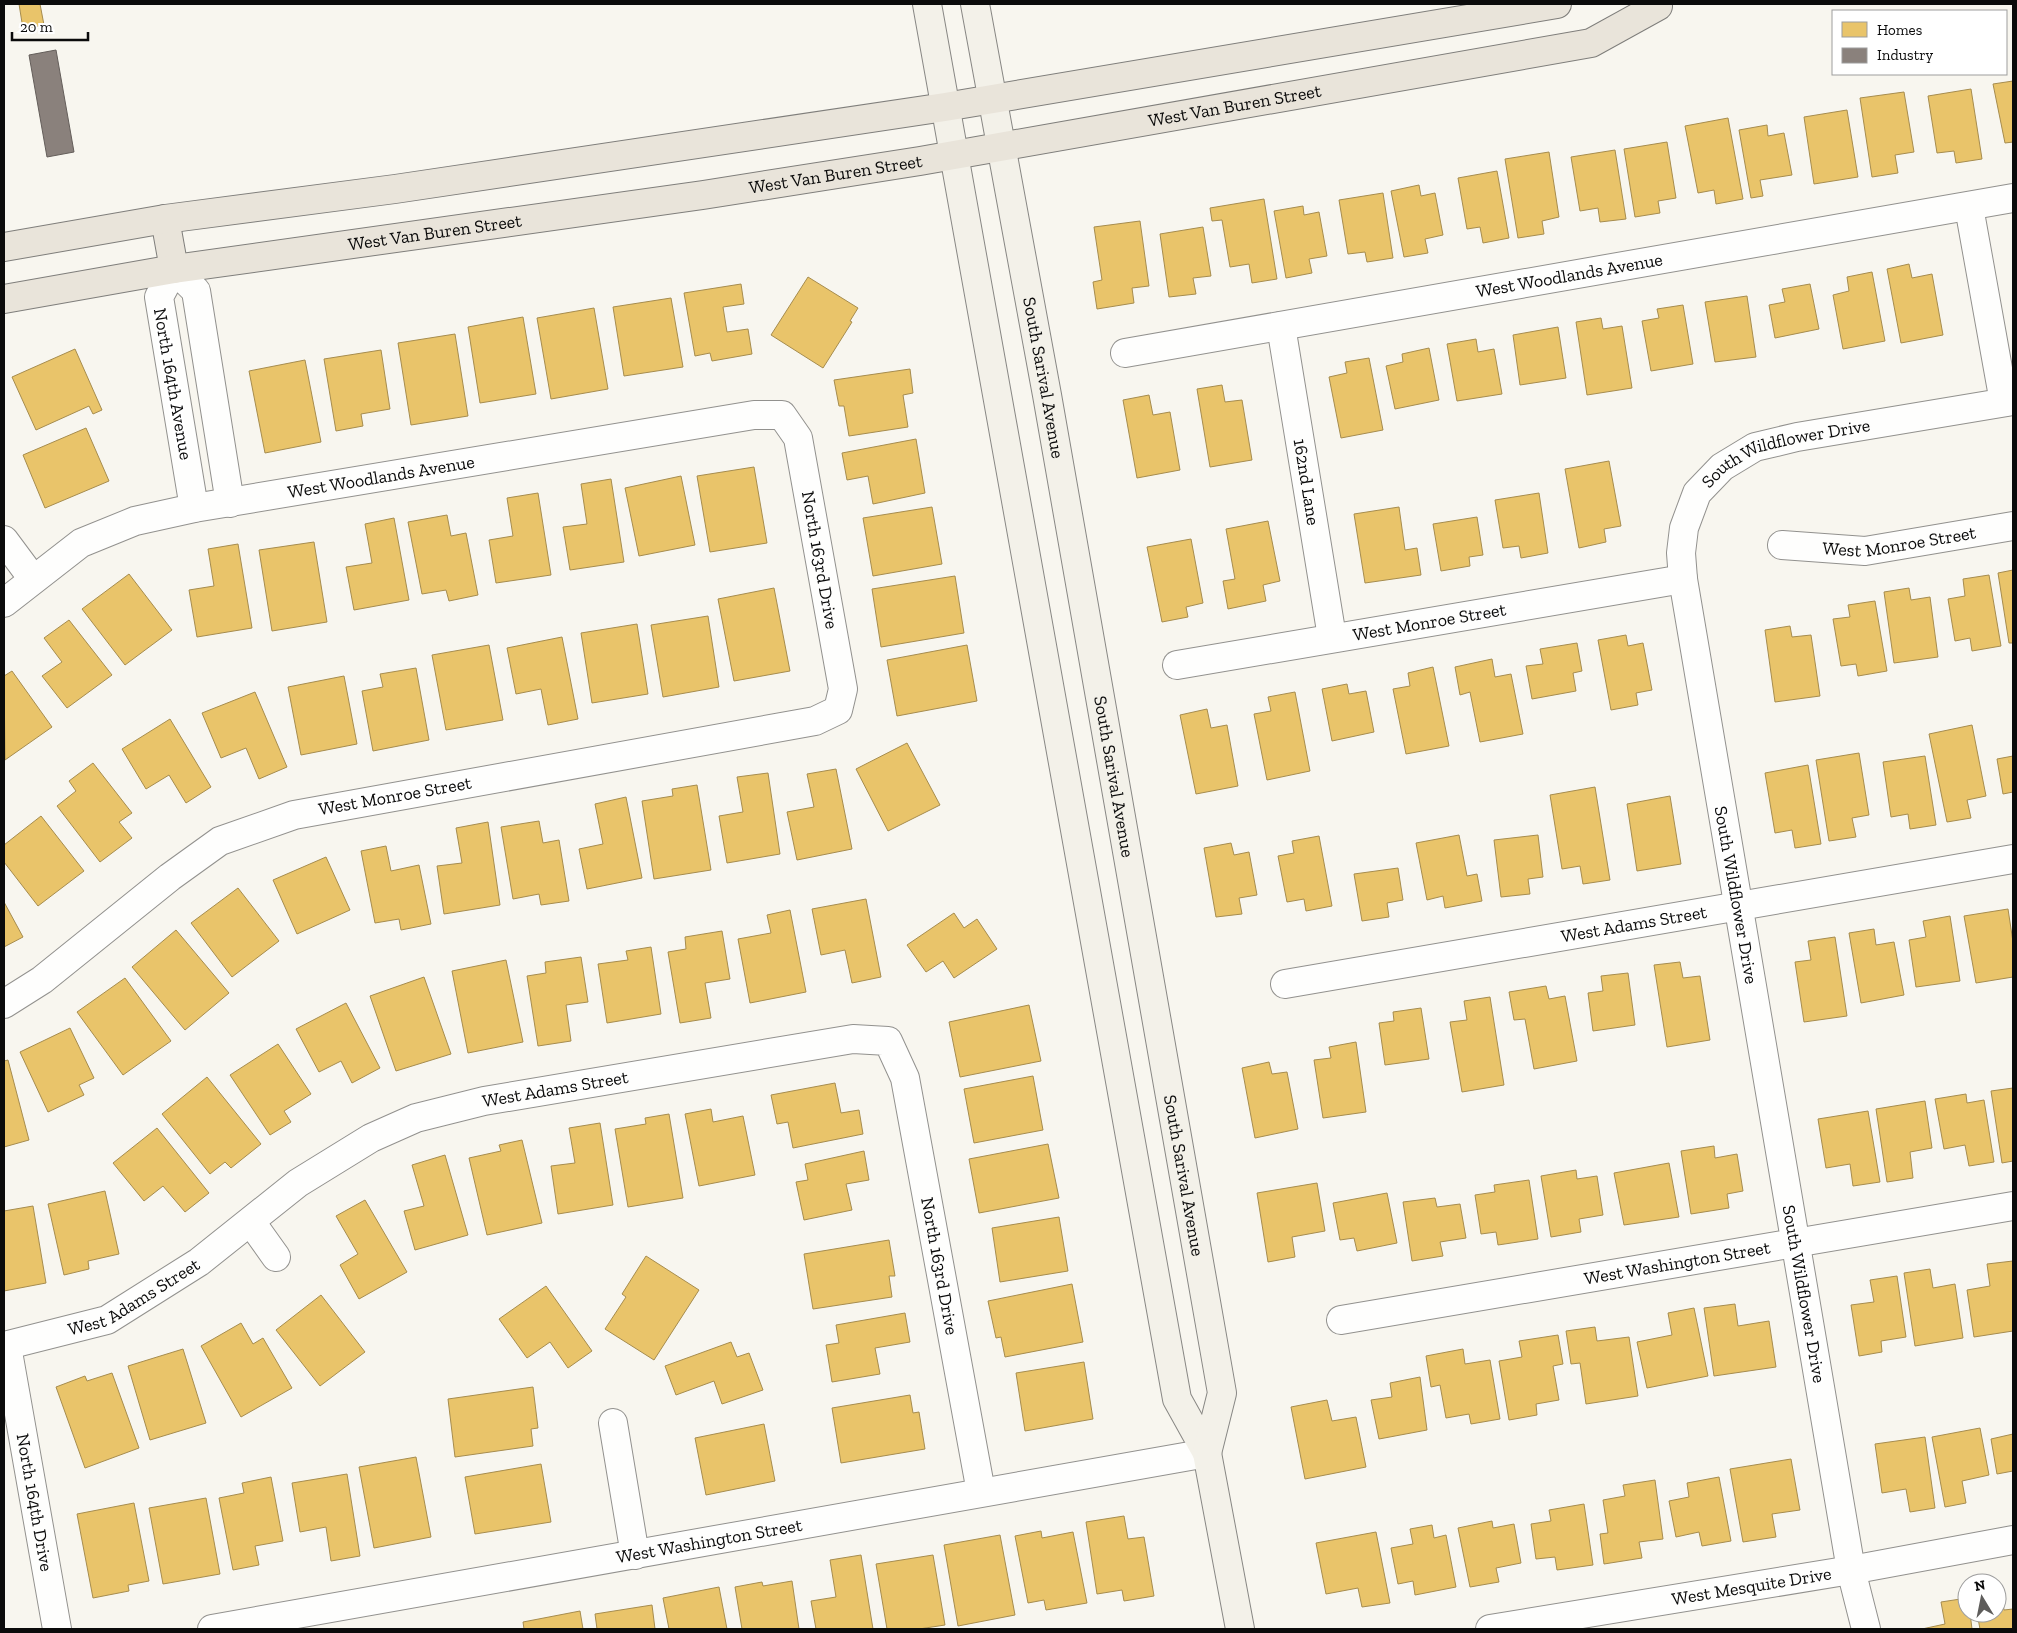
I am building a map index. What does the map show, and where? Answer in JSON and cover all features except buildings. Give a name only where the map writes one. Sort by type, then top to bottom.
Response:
[{"type":"main road","name":"South Sarival Avenue","points":[[926,4],[1177,1399],[1207,1452],[1240,1629]]},
{"type":"main road","name":"South Sarival Avenue","points":[[975,4],[1048,405],[1222,1393],[1207,1452]]},
{"type":"main road","points":[[4,247],[165,219],[395,189],[992,100],[1557,4]]},
{"type":"main road","name":"West Van Buren Street","points":[[4,299],[174,269],[703,195],[954,155],[1591,43],[1654,4]]},
{"type":"main road","points":[[165,219],[174,269]]},
{"type":"street","name":"West Woodlands Avenue","points":[[1125,353],[2013,198]]},
{"type":"street","points":[[1969,207],[2009,401]]},
{"type":"street","name":"North 164th Avenue","points":[[194,508],[159,297],[174,269],[196,291],[230,503]]},
{"type":"street","name":"162nd Lane","points":[[1281,326],[1332,637]]},
{"type":"street","name":"South Wildflower Drive","points":[[1866,1629],[1851,1570],[1683,579],[1681,553],[1684,528],[1698,493],[1722,467],[1755,447],[1797,437],[2009,401]]},
{"type":"street","name":"West Woodlands Avenue","points":[[4,603],[81,543],[135,521],[194,508],[754,415],[782,415]]},
{"type":"street","name":"North 163rd Drive","points":[[782,415],[798,438],[843,689],[838,710]]},
{"type":"street","name":"West Monroe Street","points":[[1782,545],[1865,552],[2013,526]]},
{"type":"street","points":[[4,540],[33,579]]},
{"type":"street","name":"West Monroe Street","points":[[1177,665],[1332,637],[1683,579]]},
{"type":"street","name":"West Monroe Street","points":[[4,1004],[42,980],[170,877],[220,841],[263,824],[294,815],[815,721],[838,710]]},
{"type":"street","name":"West Adams Street","points":[[1285,984],[2013,859]]},
{"type":"street","name":"West Adams Street","points":[[5,1346],[107,1320],[199,1262],[298,1183],[371,1138],[416,1118],[484,1100],[853,1039],[888,1041]]},
{"type":"street","name":"North 163rd Drive","points":[[888,1041],[905,1078],[981,1492]]},
{"type":"street","name":"West Washington Street","points":[[1341,1320],[2013,1206]]},
{"type":"street","points":[[250,1222],[276,1257]]},
{"type":"street","name":"North 164th Drive","points":[[5,1346],[57,1629]]},
{"type":"street","points":[[614,1423],[634,1555]]},
{"type":"street","name":"West Washington Street","points":[[212,1629],[1207,1452]]},
{"type":"street","name":"West Mesquite Drive","points":[[1504,1628],[1851,1570],[2013,1540]]}]
